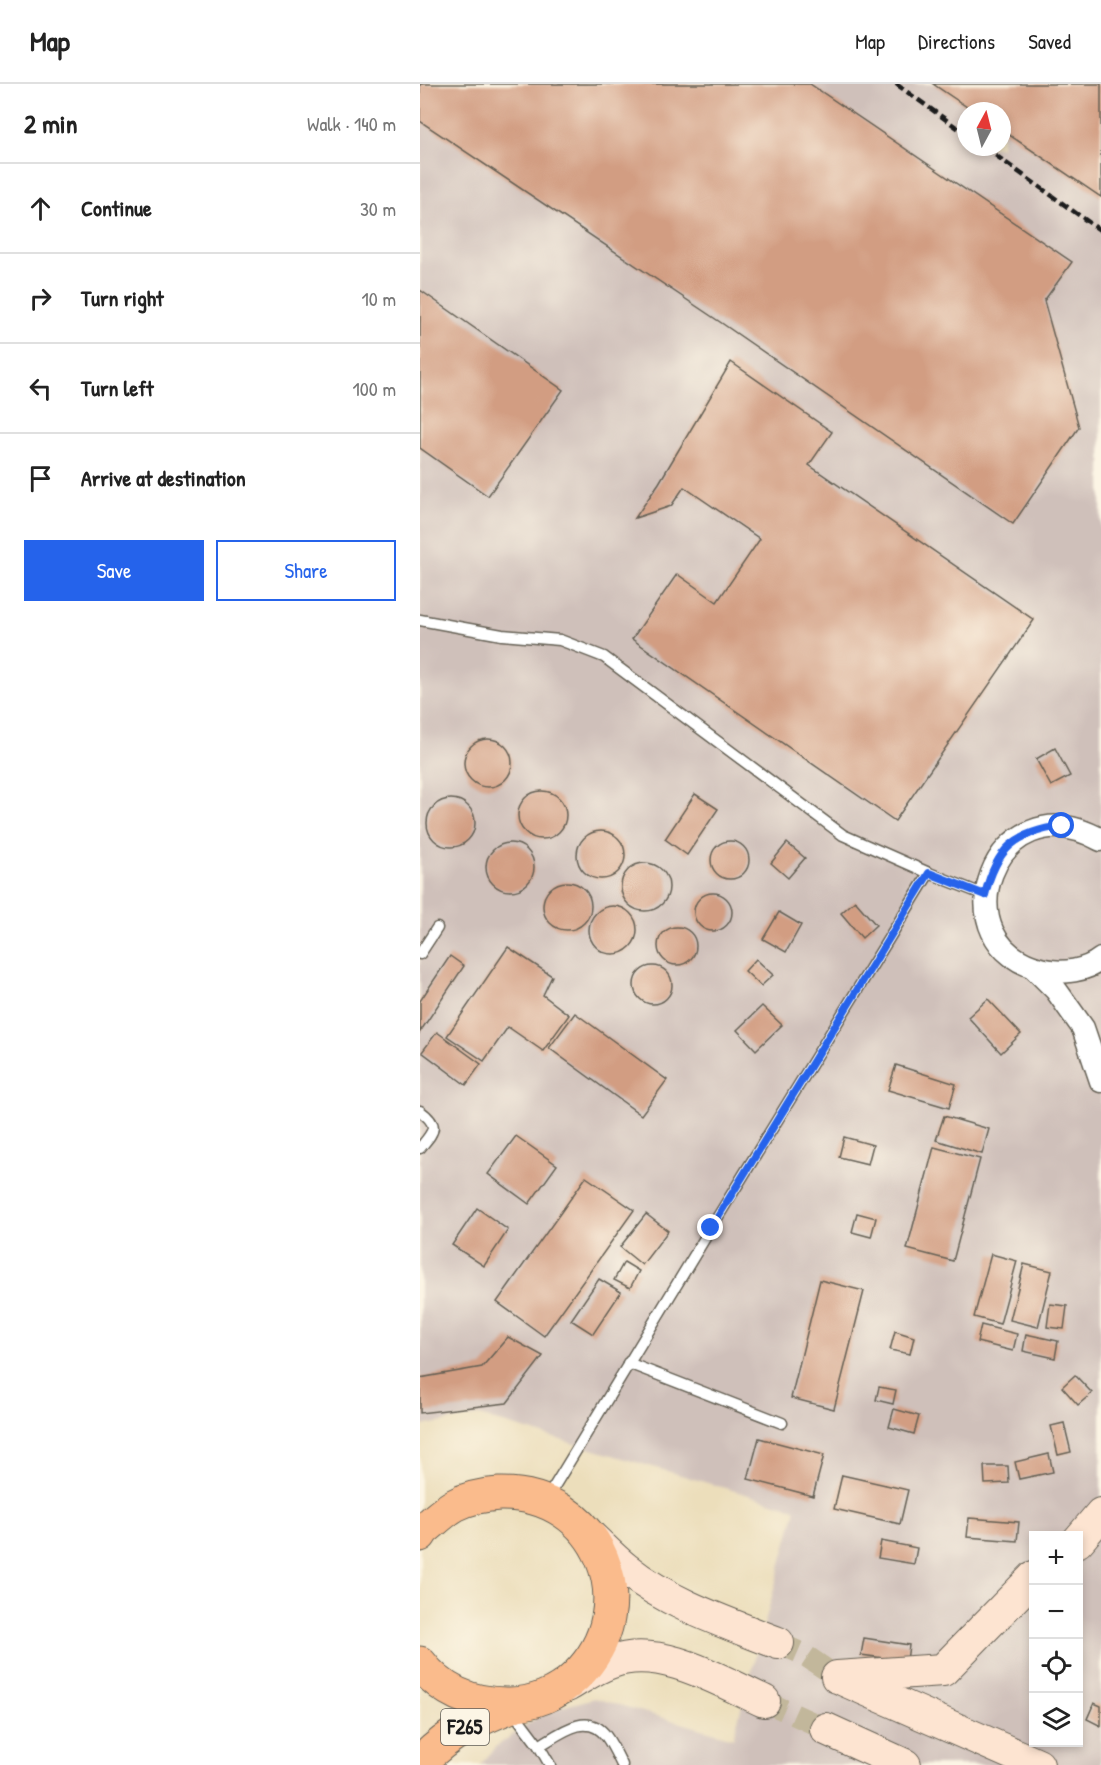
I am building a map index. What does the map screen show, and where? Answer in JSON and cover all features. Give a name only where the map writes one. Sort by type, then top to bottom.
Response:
[{"type":"main road","points":[[420,1535],[423,1530],[455,1505],[484,1495],[515,1494],[545,1502],[569,1515],[589,1534],[605,1565],[611,1598],[606,1632],[590,1662],[566,1686],[543,1698],[513,1706],[485,1704],[455,1693],[429,1675],[420,1663]]},
{"type":"main road","points":[[420,1505],[455,1505]]},
{"type":"main road","name":"F265","points":[[420,1763],[435,1748],[472,1722],[513,1706]]},
{"type":"street","points":[[1095,832],[1062,826],[1039,829],[1018,838],[1002,853],[990,873],[985,895],[988,918],[997,938],[1012,956],[1034,968],[1056,990],[1083,1028],[1101,1081]]},
{"type":"street","points":[[1034,968],[1055,972],[1077,971],[1101,959]]},
{"type":"street","points":[[1083,1536],[1101,1514]]},
{"type":"street","points":[[589,1534],[626,1570],[657,1590],[710,1616],[778,1643]]},
{"type":"street","points":[[1029,1582],[943,1670],[837,1677],[1038,1765]]},
{"type":"street","points":[[566,1686],[612,1661],[649,1656],[683,1665],[764,1701]]},
{"type":"street","points":[[826,1730],[905,1765]]},
{"type":"lane","points":[[420,620],[502,635],[560,640],[604,657],[843,835],[985,895]]},
{"type":"lane","points":[[545,1502],[929,873]]},
{"type":"lane","points":[[420,954],[437,928]]},
{"type":"lane","points":[[420,1112],[430,1119],[433,1131],[420,1148]]},
{"type":"lane","points":[[628,1363],[782,1423]]},
{"type":"lane","points":[[513,1706],[550,1765]]},
{"type":"lane","points":[[539,1746],[577,1724],[587,1724],[598,1728],[605,1735],[622,1765]]},
{"type":"shaded area","points":[[420,84],[1101,84],[1101,1765],[480,1765],[497,1746],[546,1711],[595,1698],[733,1738],[796,1509],[479,1416],[420,1426]]},
{"type":"building","points":[[420,84],[810,84],[1072,262],[1044,301],[1079,427],[1013,524],[723,324],[420,121]]},
{"type":"building","points":[[933,84],[1101,84],[1101,197],[1011,136],[1011,102],[960,102]]},
{"type":"building","points":[[420,290],[563,390],[488,496],[420,448]]},
{"type":"building","points":[[731,362],[832,432],[809,465],[1034,620],[895,821],[632,639],[677,574],[717,602],[760,539],[684,487],[671,506],[635,518],[659,483]]},
{"type":"building","points":[[488,739],[505,746],[512,763],[505,780],[488,787],[471,780],[464,763],[471,746]]},
{"type":"building","points":[[1055,748],[1070,776],[1051,786],[1036,759]]},
{"type":"building","points":[[537,791],[547,791],[559,798],[566,810],[566,820],[559,832],[547,839],[537,839],[522,828],[518,820],[518,810],[529,795]]},
{"type":"building","points":[[695,794],[718,809],[687,855],[665,839]]},
{"type":"building","points":[[451,799],[468,806],[475,823],[468,840],[451,847],[434,840],[427,823],[434,806]]},
{"type":"building","points":[[596,831],[606,831],[618,838],[625,850],[625,860],[618,872],[606,879],[596,879],[581,868],[577,860],[577,850],[588,835]]},
{"type":"building","points":[[730,841],[743,847],[749,860],[743,873],[730,879],[717,873],[711,860],[717,847]]},
{"type":"building","points":[[505,843],[515,843],[527,850],[534,862],[534,872],[527,884],[515,891],[505,891],[490,880],[486,872],[486,862],[497,847]]},
{"type":"building","points":[[787,843],[805,858],[788,878],[771,863]]},
{"type":"building","points":[[640,863],[650,863],[662,870],[669,882],[669,892],[662,904],[650,911],[640,911],[625,900],[621,892],[621,882],[632,867]]},
{"type":"building","points":[[562,882],[572,882],[584,889],[591,901],[591,911],[584,923],[572,930],[562,930],[547,919],[543,911],[543,901],[554,886]]},
{"type":"building","points":[[713,893],[726,899],[732,912],[726,925],[713,931],[700,925],[694,912],[700,899]]},
{"type":"building","points":[[855,901],[876,925],[862,938],[841,913]]},
{"type":"building","points":[[608,906],[618,906],[630,913],[637,925],[637,935],[630,947],[618,954],[608,954],[593,943],[589,935],[589,925],[600,910]]},
{"type":"building","points":[[779,912],[801,925],[786,952],[763,939]]},
{"type":"building","points":[[677,927],[690,933],[696,946],[690,959],[677,965],[664,959],[658,946],[664,933]]},
{"type":"building","points":[[508,947],[552,976],[543,995],[569,1015],[543,1051],[508,1027],[484,1061],[447,1036]]},
{"type":"building","points":[[450,956],[464,966],[420,1032],[420,1001]]},
{"type":"building","points":[[756,959],[773,975],[761,986],[745,971]]},
{"type":"building","points":[[653,966],[666,972],[672,985],[666,998],[653,1004],[640,998],[634,985],[640,972]]},
{"type":"building","points":[[988,999],[1021,1034],[1001,1053],[968,1017]]},
{"type":"building","points":[[762,1006],[782,1025],[756,1050],[737,1030]]},
{"type":"building","points":[[575,1013],[667,1080],[641,1115],[549,1048]]},
{"type":"building","points":[[437,1032],[481,1064],[466,1085],[422,1052]]},
{"type":"building","points":[[896,1065],[956,1084],[949,1108],[888,1090]]},
{"type":"building","points":[[944,1116],[989,1129],[982,1154],[936,1140]]},
{"type":"building","points":[[516,1136],[557,1165],[529,1204],[488,1174]]},
{"type":"building","points":[[844,1137],[873,1145],[868,1164],[839,1157]]},
{"type":"building","points":[[934,1147],[980,1159],[953,1261],[907,1249]]},
{"type":"building","points":[[586,1177],[634,1210],[544,1336],[497,1302]]},
{"type":"building","points":[[477,1208],[508,1230],[484,1266],[452,1245]]},
{"type":"building","points":[[857,1213],[876,1218],[871,1237],[852,1232]]},
{"type":"building","points":[[646,1214],[668,1231],[642,1265],[620,1247]]},
{"type":"building","points":[[991,1254],[1017,1261],[1000,1324],[974,1317]]},
{"type":"building","points":[[624,1262],[639,1271],[630,1288],[614,1280]]},
{"type":"building","points":[[1024,1264],[1052,1271],[1038,1327],[1010,1320]]},
{"type":"building","points":[[599,1279],[621,1292],[593,1334],[571,1320]]},
{"type":"building","points":[[820,1280],[864,1291],[834,1409],[791,1398]]},
{"type":"building","points":[[1050,1304],[1067,1306],[1064,1329],[1047,1327]]},
{"type":"building","points":[[981,1325],[1017,1334],[1013,1351],[977,1342]]},
{"type":"building","points":[[895,1331],[914,1337],[910,1354],[890,1350]]},
{"type":"building","points":[[1026,1334],[1058,1341],[1055,1358],[1023,1351]]},
{"type":"building","points":[[508,1337],[543,1356],[507,1403],[420,1413],[420,1378],[482,1367]]},
{"type":"building","points":[[1075,1375],[1092,1393],[1078,1405],[1062,1387]]},
{"type":"building","points":[[879,1387],[896,1390],[893,1404],[876,1400]]},
{"type":"building","points":[[894,1409],[919,1416],[914,1434],[889,1427]]},
{"type":"building","points":[[1064,1423],[1071,1452],[1058,1455],[1051,1426]]},
{"type":"building","points":[[759,1438],[824,1455],[813,1496],[748,1479]]},
{"type":"building","points":[[1049,1454],[1053,1472],[1019,1479],[1015,1462]]},
{"type":"building","points":[[984,1466],[1008,1466],[1009,1483],[985,1484]]},
{"type":"building","points":[[842,1475],[908,1490],[900,1524],[834,1509]]},
{"type":"building","points":[[969,1518],[1019,1522],[1017,1541],[967,1537]]},
{"type":"building","points":[[881,1541],[917,1548],[914,1564],[878,1558]]},
{"type":"building","points":[[864,1638],[909,1645],[907,1661],[861,1655]]},
{"type":"building","points":[[1094,1703],[1101,1706],[1101,1726],[1087,1719]]},
{"type":"tunnel","points":[[778,1643],[803,1654],[837,1677]]},
{"type":"tunnel","points":[[764,1701],[826,1729]]},
{"type":"railway","points":[[896,84],[957,128]]},
{"type":"railway","points":[[997,156],[1101,231]]},
{"type":"route","points":[[711,1228],[929,873],[985,895],[990,873],[1002,853],[1018,838],[1039,829],[1062,826]]}]
